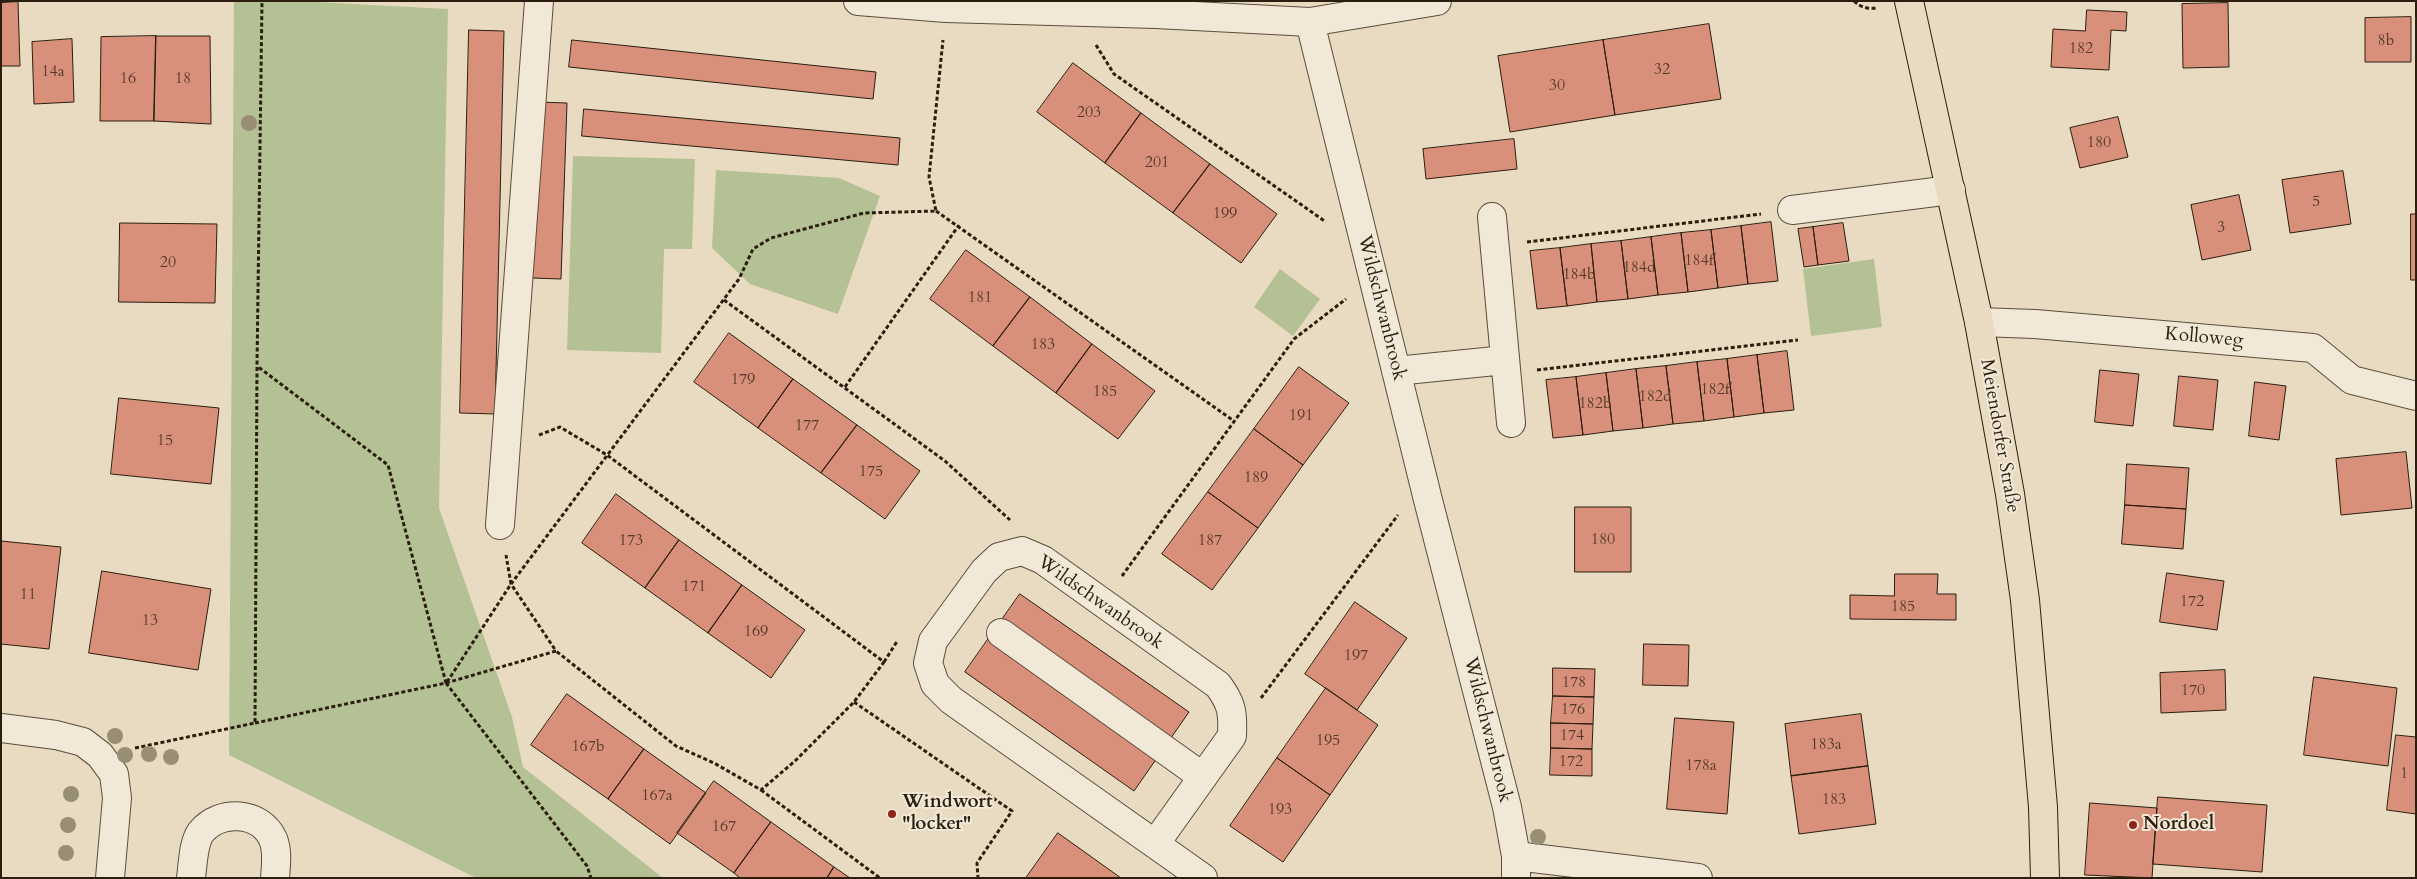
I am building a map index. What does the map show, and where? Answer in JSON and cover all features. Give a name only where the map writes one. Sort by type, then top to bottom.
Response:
[{"type":"main road","name":"Meiendorfer Straße","points":[[1909,1],[1979,322],[2010,494],[2025,600],[2043,806],[2045,878]]},
{"type":"street","points":[[500,525],[538,1]]},
{"type":"street","points":[[858,1],[946,8],[1076,12],[1156,8],[1310,22],[1437,1]]},
{"type":"street","name":"Wildschwanbrook","points":[[1310,22],[1428,500],[1507,806],[1516,867],[1698,878]]},
{"type":"street","points":[[1792,210],[1951,190]]},
{"type":"street","points":[[1492,217],[1512,423]]},
{"type":"street","name":"Kolloweg","points":[[1979,322],[2044,325],[2313,348],[2352,380],[2416,396]]},
{"type":"street","points":[[1396,371],[1506,367]]},
{"type":"street","name":"Wildschwanbrook","points":[[1203,878],[952,700],[935,684],[928,663],[933,641],[984,571],[999,557],[1022,551],[1043,560],[1218,685],[1230,701],[1233,716]]},
{"type":"street","points":[[1001,633],[1202,777]]},
{"type":"street","points":[[1155,844],[1232,736],[1233,716]]},
{"type":"street","points":[[1,728],[56,735],[83,742],[100,755],[114,774],[117,798],[110,878]]},
{"type":"street","points":[[191,878],[196,844],[201,832],[214,822],[230,815],[253,819],[264,826],[273,839],[276,852],[276,878]]},
{"type":"path","points":[[255,723],[262,1]]},
{"type":"path","points":[[936,211],[929,177],[946,8]]},
{"type":"path","points":[[1076,12],[1114,74],[1366,249]]},
{"type":"path","points":[[1495,246],[1792,210]]},
{"type":"path","points":[[446,682],[511,584],[739,279],[753,249],[771,238],[864,213],[936,211],[959,225],[1234,421]]},
{"type":"path","points":[[845,387],[959,225]]},
{"type":"path","points":[[1120,579],[1294,339],[1352,294]]},
{"type":"path","points":[[724,300],[945,461],[1017,527],[1022,551]]},
{"type":"path","points":[[1506,367],[1798,340]]},
{"type":"path","points":[[257,366],[388,465],[446,682],[587,866],[592,878]]},
{"type":"path","points":[[506,447],[560,427],[607,455],[884,662],[854,702],[795,761],[761,790]]},
{"type":"path","points":[[1233,716],[1258,703],[1405,506],[1428,500]]},
{"type":"path","points":[[511,584],[556,651],[676,746],[714,763],[761,790],[880,878]]},
{"type":"path","points":[[100,755],[446,682],[556,651]]},
{"type":"path","points":[[854,702],[1012,811],[976,863],[978,878]]},
{"type":"green space","points":[[234,1],[298,1],[448,9],[439,508],[512,717],[523,767],[663,878],[476,878],[229,755]]},
{"type":"green space","points":[[573,156],[695,159],[692,249],[664,249],[661,353],[567,350]]},
{"type":"green space","points":[[716,170],[839,178],[880,196],[838,314],[750,284],[712,248]]},
{"type":"green space","points":[[1874,259],[1882,327],[1811,336],[1803,269]]},
{"type":"green space","points":[[1280,269],[1320,299],[1293,336],[1254,307]]},
{"type":"building","points":[[18,2],[20,66],[1,66],[1,3]]},
{"type":"building","points":[[2228,3],[2229,67],[2183,68],[2182,4]]},
{"type":"building","points":[[2087,10],[2127,12],[2126,31],[2111,30],[2109,70],[2051,67],[2053,29],[2085,31]]},
{"type":"building","points":[[2411,17],[2411,62],[2365,62],[2365,18]]},
{"type":"building","points":[[1709,24],[1721,99],[1615,115],[1603,40]]},
{"type":"building","points":[[469,30],[504,31],[495,414],[460,413]]},
{"type":"building","points":[[156,36],[154,121],[100,121],[101,37]]},
{"type":"building","points":[[156,36],[210,36],[211,124],[154,121]]},
{"type":"building","points":[[72,39],[74,102],[34,104],[32,42]]},
{"type":"building","points":[[572,40],[876,72],[873,99],[569,67]]},
{"type":"building","points":[[1603,40],[1615,115],[1510,132],[1498,56]]},
{"type":"building","points":[[1073,63],[1141,113],[1105,163],[1037,112]]},
{"type":"building","points":[[538,102],[567,103],[561,279],[532,278]]},
{"type":"building","points":[[584,109],[900,138],[898,165],[582,136]]},
{"type":"building","points":[[1141,113],[1210,164],[1173,213],[1105,163]]},
{"type":"building","points":[[2118,117],[2128,157],[2080,168],[2070,128]]},
{"type":"building","points":[[1514,139],[1517,169],[1426,179],[1423,149]]},
{"type":"building","points":[[1210,164],[1277,214],[1241,263],[1173,213]]},
{"type":"building","points":[[2343,171],[2351,224],[2290,233],[2282,180]]},
{"type":"building","points":[[2239,195],[2251,250],[2202,260],[2191,205]]},
{"type":"building","points":[[2411,214],[2416,214],[2416,280],[2411,280]]},
{"type":"building","points":[[1771,222],[1778,281],[1748,284],[1741,226]]},
{"type":"building","points":[[120,223],[217,224],[215,303],[119,302]]},
{"type":"building","points":[[1843,223],[1849,261],[1818,265],[1813,227]]},
{"type":"building","points":[[1741,226],[1748,284],[1718,288],[1711,230]]},
{"type":"building","points":[[1813,227],[1818,265],[1804,267],[1798,229]]},
{"type":"building","points":[[1711,230],[1718,288],[1688,292],[1681,233]]},
{"type":"building","points":[[1681,233],[1688,292],[1658,295],[1651,237]]},
{"type":"building","points":[[1651,237],[1658,295],[1628,299],[1621,241]]},
{"type":"building","points":[[1621,241],[1628,299],[1597,302],[1591,244]]},
{"type":"building","points":[[1591,244],[1597,302],[1567,306],[1560,248]]},
{"type":"building","points":[[1560,248],[1567,306],[1537,309],[1530,251]]},
{"type":"building","points":[[966,250],[1030,297],[993,346],[930,299]]},
{"type":"building","points":[[1030,297],[1092,344],[1056,393],[993,346]]},
{"type":"building","points":[[729,333],[793,379],[758,428],[694,382]]},
{"type":"building","points":[[1092,344],[1155,391],[1118,439],[1056,393]]},
{"type":"building","points":[[1787,351],[1794,410],[1764,413],[1757,355]]},
{"type":"building","points":[[1757,355],[1764,413],[1734,417],[1727,359]]},
{"type":"building","points":[[1727,359],[1734,417],[1704,421],[1697,362]]},
{"type":"building","points":[[1697,362],[1704,421],[1673,424],[1666,366]]},
{"type":"building","points":[[1666,366],[1673,424],[1643,428],[1636,369]]},
{"type":"building","points":[[1299,367],[1349,403],[1303,465],[1254,429]]},
{"type":"building","points":[[1636,369],[1643,428],[1613,431],[1606,373]]},
{"type":"building","points":[[2100,370],[2139,374],[2133,426],[2095,422]]},
{"type":"building","points":[[1606,373],[1613,431],[1583,435],[1576,377]]},
{"type":"building","points":[[2179,376],[2218,380],[2213,430],[2174,426]]},
{"type":"building","points":[[1576,377],[1583,435],[1553,438],[1546,380]]},
{"type":"building","points":[[793,379],[857,425],[821,473],[758,428]]},
{"type":"building","points":[[2255,382],[2286,386],[2279,440],[2249,436]]},
{"type":"building","points":[[119,398],[219,408],[211,484],[111,474]]},
{"type":"building","points":[[857,425],[920,471],[885,519],[821,473]]},
{"type":"building","points":[[1254,429],[1303,465],[1258,528],[1208,492]]},
{"type":"building","points":[[2406,452],[2412,508],[2341,515],[2336,459]]},
{"type":"building","points":[[2127,464],[2189,468],[2186,509],[2125,505]]},
{"type":"building","points":[[1208,492],[1258,528],[1212,590],[1162,554]]},
{"type":"building","points":[[616,494],[679,540],[645,588],[582,543]]},
{"type":"building","points":[[2125,505],[2186,509],[2183,549],[2122,544]]},
{"type":"building","points":[[1575,507],[1631,507],[1631,572],[1575,572]]},
{"type":"building","points":[[679,540],[742,585],[708,633],[645,588]]},
{"type":"building","points":[[1,541],[61,547],[49,649],[1,644]]},
{"type":"building","points":[[102,571],[211,589],[198,670],[89,653]]},
{"type":"building","points":[[2167,573],[2224,581],[2217,630],[2160,622]]},
{"type":"building","points":[[1895,574],[1938,574],[1937,594],[1956,594],[1956,620],[1850,619],[1850,595],[1894,596]]},
{"type":"building","points":[[742,585],[805,630],[771,678],[708,633]]},
{"type":"building","points":[[1020,594],[1189,712],[1134,791],[965,672]]},
{"type":"building","points":[[1355,602],[1407,638],[1357,710],[1305,674]]},
{"type":"building","points":[[1644,644],[1689,645],[1688,686],[1643,685]]},
{"type":"building","points":[[1553,668],[1595,669],[1594,697],[1553,696]]},
{"type":"building","points":[[2225,670],[2226,710],[2161,713],[2160,673]]},
{"type":"building","points":[[2314,677],[2397,688],[2388,766],[2304,755]]},
{"type":"building","points":[[1326,688],[1378,725],[1330,795],[1277,758]]},
{"type":"building","points":[[567,694],[644,749],[608,799],[531,745]]},
{"type":"building","points":[[1553,696],[1594,697],[1593,724],[1551,723]]},
{"type":"building","points":[[1861,714],[1868,766],[1791,776],[1785,724]]},
{"type":"building","points":[[1675,718],[1734,722],[1727,814],[1667,809]]},
{"type":"building","points":[[1551,723],[1593,724],[1592,749],[1551,748]]},
{"type":"building","points":[[2396,735],[2416,737],[2416,814],[2387,810]]},
{"type":"building","points":[[1551,748],[1592,749],[1592,776],[1550,775]]},
{"type":"building","points":[[644,749],[706,793],[670,844],[608,799]]},
{"type":"building","points":[[1277,758],[1330,795],[1283,862],[1230,826]]},
{"type":"building","points":[[1868,766],[1876,824],[1799,834],[1791,776]]},
{"type":"building","points":[[714,781],[771,822],[734,873],[677,833]]},
{"type":"building","points":[[2158,797],[2267,805],[2262,872],[2153,864]]},
{"type":"building","points":[[2090,803],[2157,808],[2152,878],[2085,875]]},
{"type":"building","points":[[771,822],[834,867],[827,878],[740,878],[734,873]]},
{"type":"building","points":[[1058,833],[1121,878],[1026,878]]},
{"type":"building","points":[[834,867],[850,878],[827,878]]},
{"type":"place","name":"Windwort \"locker\"","points":[[892,814]]},
{"type":"place","name":"Nordoel","points":[[2133,825]]}]
